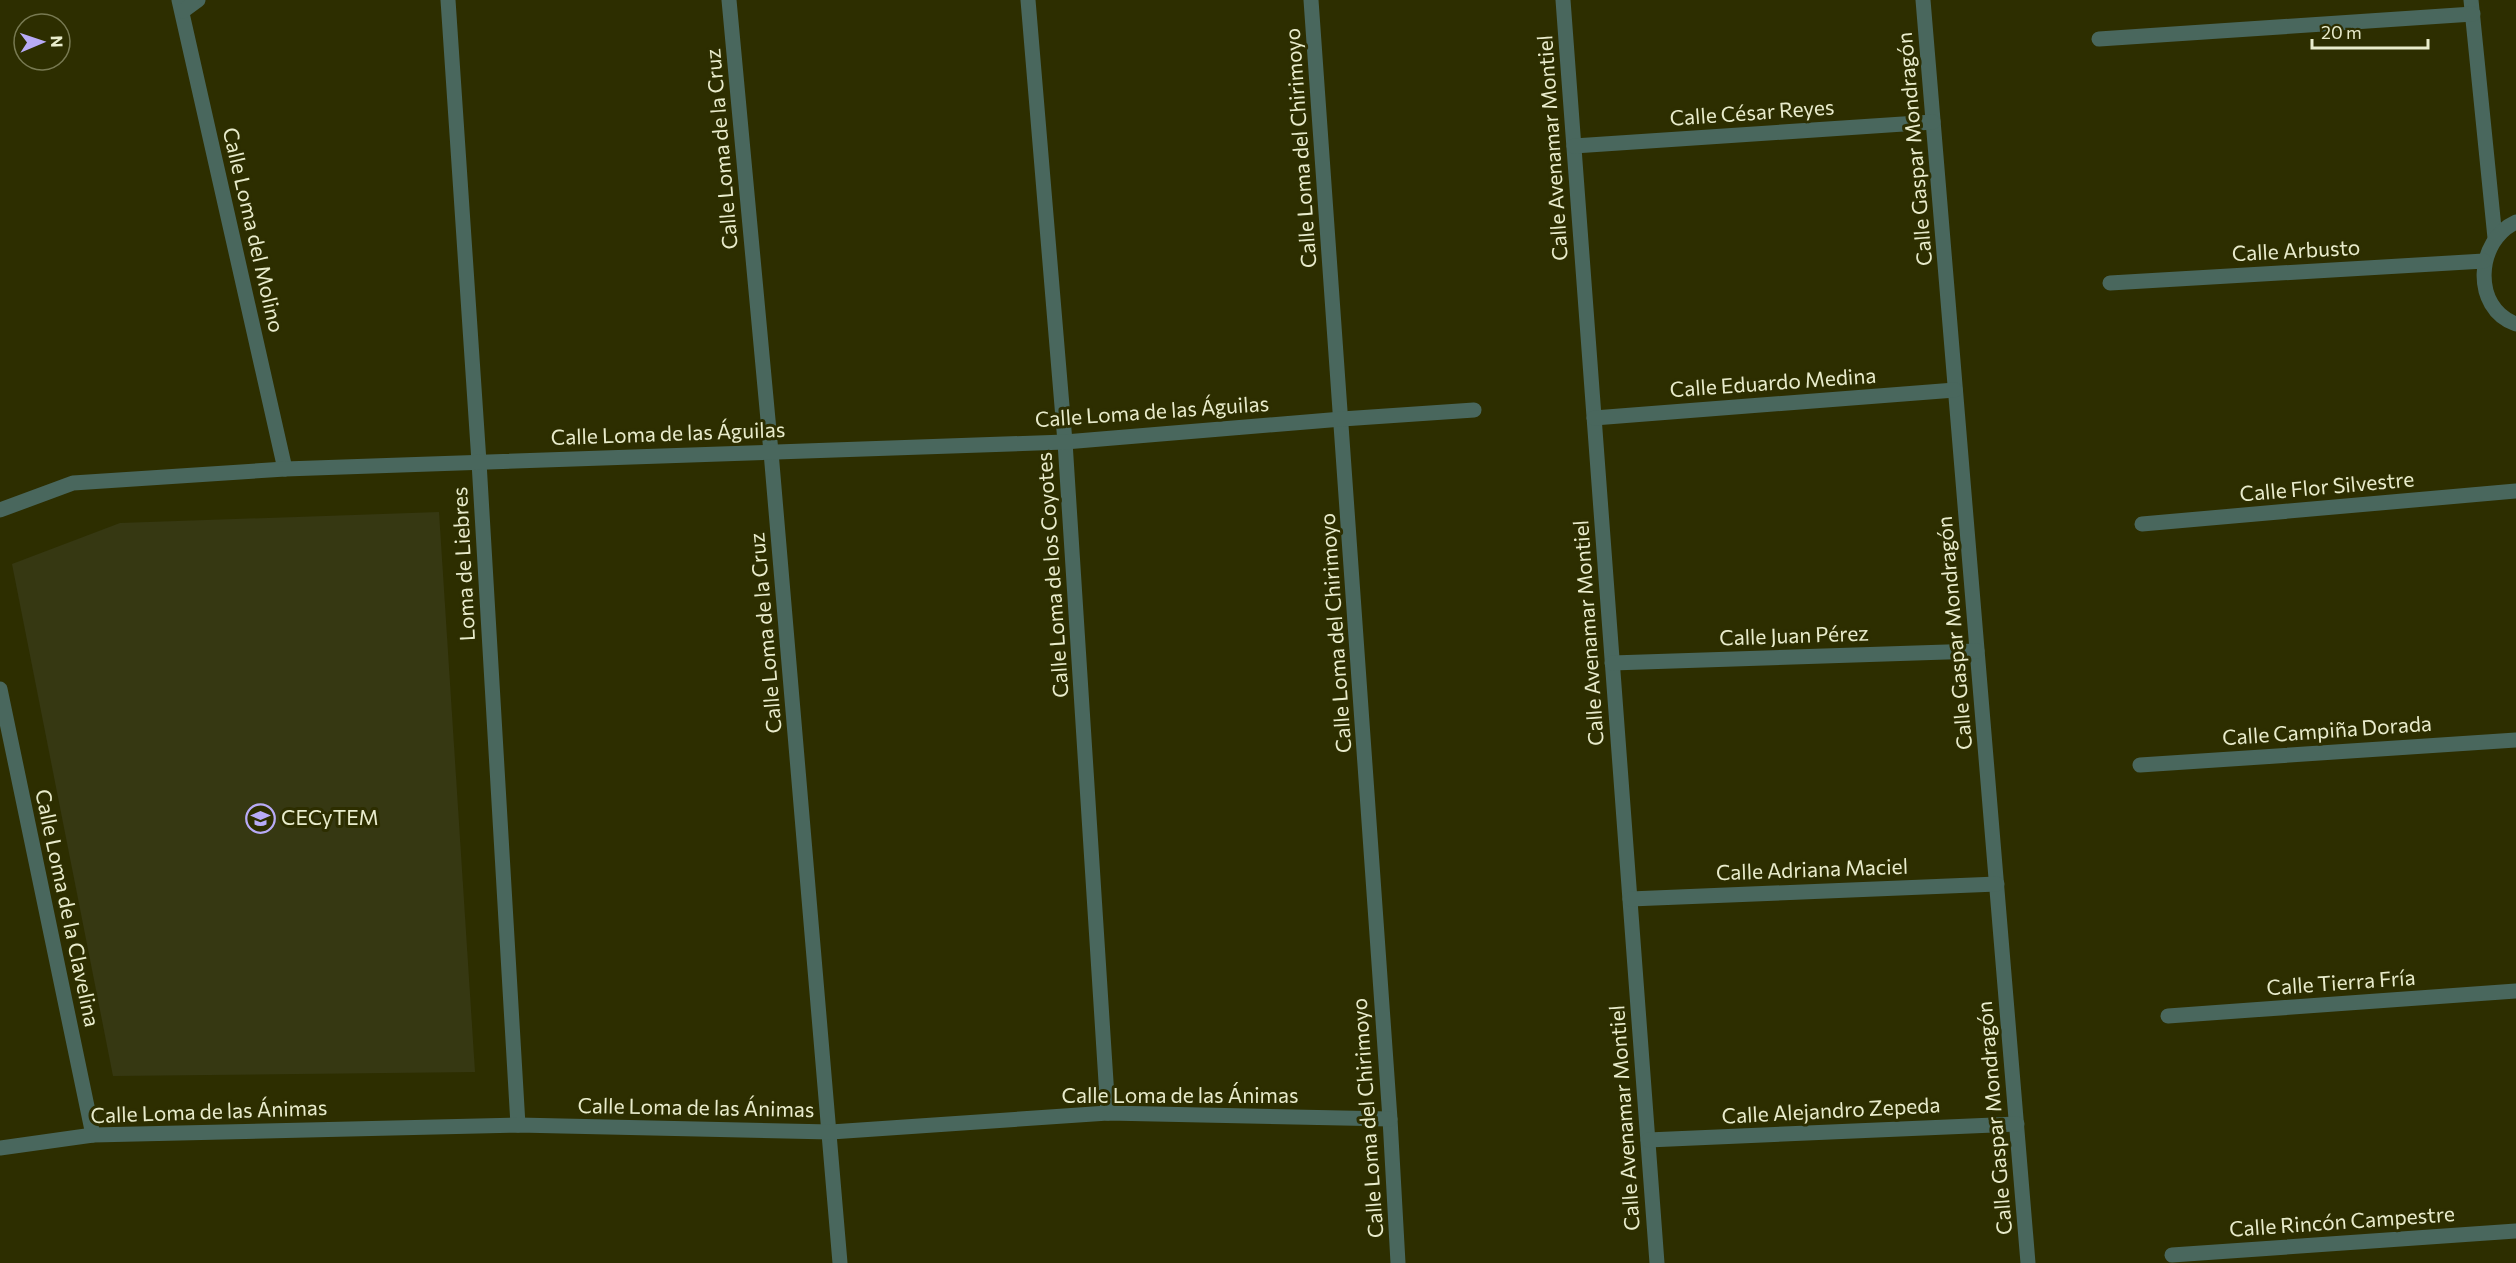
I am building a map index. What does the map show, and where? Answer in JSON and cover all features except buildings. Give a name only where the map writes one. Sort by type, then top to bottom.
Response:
[{"type":"street","points":[[181,5],[198,0]]},
{"type":"street","name":"Loma de Liebres","points":[[448,0],[479,462],[518,1125]]},
{"type":"street","name":"Calle Loma de la Cruz","points":[[729,0],[831,1132],[840,1263]]},
{"type":"street","name":"Calle Loma de los Coyotes","points":[[1028,0],[1065,442],[1108,1113]]},
{"type":"street","name":"Calle Loma del Chirimoyo","points":[[1311,0],[1342,419],[1398,1263]]},
{"type":"street","name":"Calle Avenamar Montiel","points":[[1563,0],[1657,1263]]},
{"type":"street","name":"Calle Gaspar Mondragón","points":[[1923,0],[2028,1263]]},
{"type":"street","name":"Calle Loma del Molino","points":[[181,5],[285,469]]},
{"type":"street","points":[[2098,39],[2472,7],[2495,238]]},
{"type":"street","name":"Calle César Reyes","points":[[1574,146],[1934,122]]},
{"type":"street","points":[[2516,222],[2495,238],[2484,261],[2484,284],[2493,305],[2510,322],[2516,324]]},
{"type":"street","name":"Calle Arbusto","points":[[2110,283],[2484,261]]},
{"type":"street","name":"Calle Eduardo Medina","points":[[1594,418],[1956,390]]},
{"type":"street","name":"Calle Loma de las Águilas","points":[[0,510],[73,483],[285,469],[1065,442],[1474,410]]},
{"type":"street","name":"Calle Flor Silvestre","points":[[2142,525],[2516,491]]},
{"type":"street","name":"Calle Juan Pérez","points":[[1612,663],[1977,651]]},
{"type":"street","name":"Calle Loma de la Clavelina","points":[[0,689],[93,1135]]},
{"type":"street","name":"Calle Campiña Dorada","points":[[2140,765],[2516,740]]},
{"type":"street","name":"Calle Adriana Maciel","points":[[1630,899],[1997,884]]},
{"type":"street","name":"Calle Tierra Fría","points":[[2168,1016],[2516,991]]},
{"type":"street","name":"Calle Loma de las Ánimas","points":[[0,1148],[93,1135],[518,1125],[831,1132],[1108,1113],[1390,1119]]},
{"type":"street","name":"Calle Alejandro Zepeda","points":[[1648,1140],[2017,1124]]},
{"type":"street","name":"Calle Rincón Campestre","points":[[2172,1255],[2516,1231]]},
{"type":"shaded area","name":"CECyTEM","points":[[439,512],[475,1072],[113,1076],[12,564],[120,523]]},
{"type":"place","name":"CECyTEM","points":[[260,818]]}]
